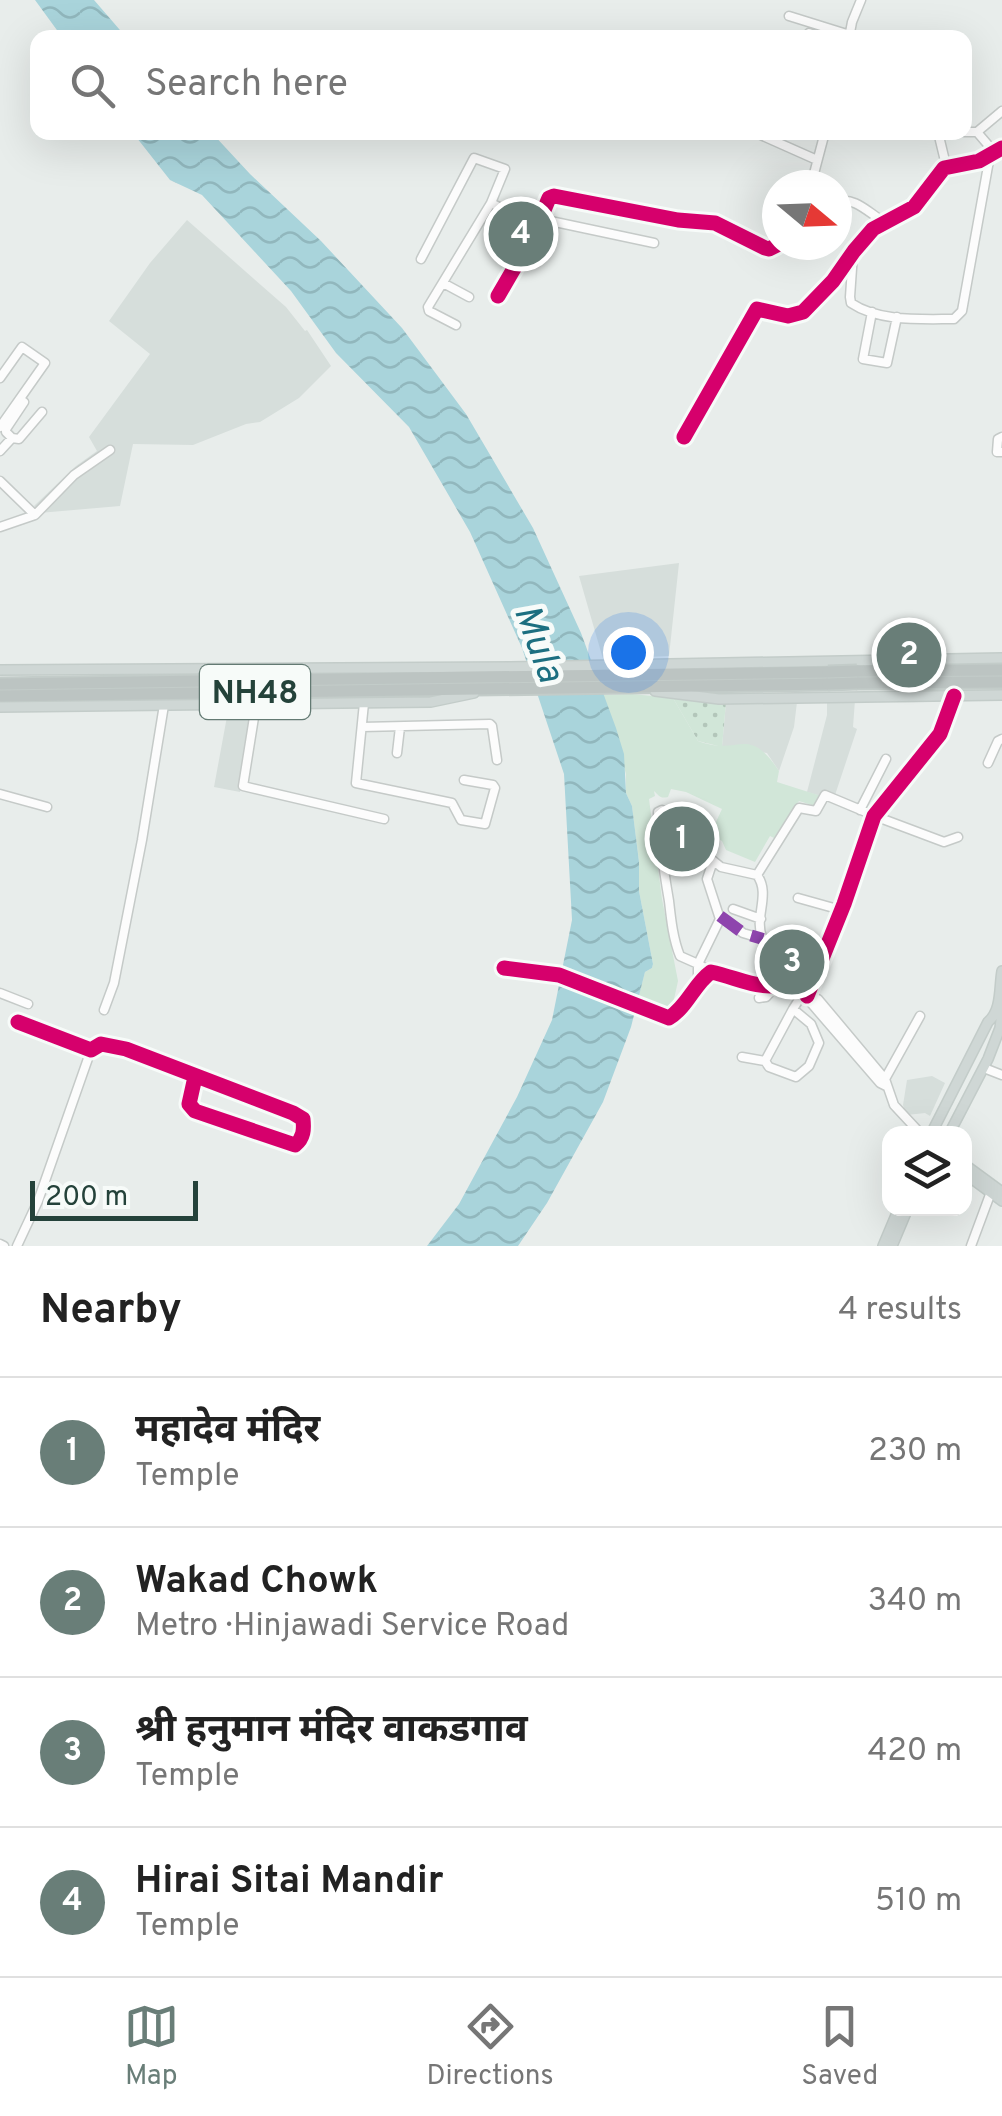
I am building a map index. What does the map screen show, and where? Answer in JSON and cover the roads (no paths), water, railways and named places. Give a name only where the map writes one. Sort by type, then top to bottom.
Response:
[{"type":"highway","points":[[438,678],[457,667]]},
{"type":"highway","name":"NH48","points":[[2,698],[438,678],[630,678],[834,670],[857,677],[1002,682]]},
{"type":"highway","name":"NH48","points":[[857,677],[1002,670]]},
{"type":"highway","name":"NH48","points":[[2,698],[496,688],[510,677]]},
{"type":"main road","points":[[630,678],[1002,658]]},
{"type":"main road","points":[[0,670],[457,667],[510,677]]},
{"type":"main road","points":[[834,670],[840,697]]},
{"type":"main road","points":[[630,678],[719,699],[1002,695]]},
{"type":"main road","points":[[2,698],[164,706],[431,702],[496,688]]},
{"type":"main road","points":[[935,1126],[994,1017],[1002,990],[1002,971]]},
{"type":"main road","points":[[953,1126],[984,1068],[1002,1012]]},
{"type":"main road","points":[[972,1173],[1002,1201]]},
{"type":"main road","points":[[882,1246],[895,1216]]},
{"type":"main road","points":[[892,1246],[905,1216]]},
{"type":"street","points":[[851,30],[861,0]]},
{"type":"street","points":[[789,16],[832,30]]},
{"type":"street","points":[[972,132],[1002,111]]},
{"type":"street","points":[[977,132],[996,152]]},
{"type":"street","points":[[772,140],[817,160]]},
{"type":"street","points":[[815,170],[823,140]]},
{"type":"street","points":[[684,437],[757,309],[798,315],[832,282],[873,229],[914,207],[944,168],[940,140]]},
{"type":"street","points":[[944,168],[980,162],[996,152]]},
{"type":"street","points":[[854,251],[851,303],[897,316],[954,319],[962,311],[996,152]]},
{"type":"street","points":[[420,259],[476,158],[505,168],[490,202],[428,310],[456,325]]},
{"type":"street","points":[[498,296],[536,229],[548,198],[554,196],[678,220],[715,222],[762,246]]},
{"type":"street","points":[[852,201],[884,222]]},
{"type":"street","points":[[490,202],[506,211],[508,219],[536,229]]},
{"type":"street","points":[[541,219],[654,243]]},
{"type":"street","points":[[443,284],[469,298]]},
{"type":"street","points":[[872,312],[863,359],[887,363],[897,316]]},
{"type":"street","points":[[0,378],[22,347],[45,363],[0,427]]},
{"type":"street","points":[[24,402],[6,429],[12,438],[19,439],[42,412]]},
{"type":"street","points":[[1002,437],[998,438],[997,452],[1002,452]]},
{"type":"street","points":[[0,451],[12,438]]},
{"type":"street","points":[[0,528],[35,514],[74,475],[110,450]]},
{"type":"street","points":[[0,481],[35,514]]},
{"type":"street","points":[[765,1061],[805,995],[841,910],[874,816],[940,734],[954,696]]},
{"type":"street","points":[[364,703],[356,780],[359,784],[452,803],[461,820],[485,824],[495,788],[464,780]]},
{"type":"street","points":[[256,705],[243,786],[384,819]]},
{"type":"street","points":[[104,1010],[114,983],[128,914],[164,706]]},
{"type":"street","points":[[362,727],[490,724],[496,760]]},
{"type":"street","points":[[398,753],[400,727]]},
{"type":"street","points":[[988,763],[1002,739]]},
{"type":"street","points":[[860,810],[886,759]]},
{"type":"street","points":[[0,794],[47,807]]},
{"type":"street","points":[[757,875],[799,808],[818,810],[828,795],[944,842],[958,837]]},
{"type":"street","points":[[695,846],[725,869],[757,875],[764,887],[763,939]]},
{"type":"street","points":[[661,850],[678,953],[711,972],[774,988]]},
{"type":"street","points":[[713,861],[707,880],[720,916],[743,932],[763,939],[783,956],[791,982],[864,1051],[880,1083],[886,1082]]},
{"type":"street","points":[[798,898],[841,910]]},
{"type":"street","points":[[733,909],[761,919]]},
{"type":"street","points":[[698,986],[698,964],[720,916]]},
{"type":"street","points":[[504,968],[559,976],[665,1017],[681,1009],[711,972]]},
{"type":"street","points":[[759,998],[791,982]]},
{"type":"street","points":[[0,993],[28,1004]]},
{"type":"street","points":[[742,1056],[765,1061],[769,1067],[796,1076],[809,1066],[818,1043],[811,1024],[794,1010]]},
{"type":"street","points":[[920,1016],[886,1082],[894,1105],[903,1116],[926,1126]]},
{"type":"street","points":[[18,1022],[90,1050]]},
{"type":"street","points":[[17,1246],[38,1200],[90,1050],[101,1044],[126,1049],[294,1113],[303,1119],[300,1141],[296,1146],[195,1111],[189,1104],[195,1077]]},
{"type":"street","points":[[984,1068],[1002,1074]]},
{"type":"street","points":[[972,1246],[996,1192]]},
{"type":"water","points":[[35,0],[94,0],[120,30],[57,30]]},
{"type":"water","name":"Mula","points":[[139,140],[218,140],[402,328],[466,414],[533,528],[581,633],[616,728],[624,754],[626,793],[632,806],[639,862],[639,891],[653,964],[645,972],[631,1027],[603,1102],[547,1203],[518,1246],[427,1246],[459,1204],[517,1097],[552,1020],[572,920],[564,774],[522,648],[470,532],[409,427],[336,353],[291,291],[202,195],[170,180]]},
{"type":"place","name":"Hirai Sitai Mandir","points":[[521,234]]},
{"type":"place","name":"Wakad Chowk","points":[[909,655]]},
{"type":"place","name":"महादेव मंदिर","points":[[682,839]]},
{"type":"place","name":"श्री हनुमान मंदिर वाकडगाव","points":[[792,962]]}]
